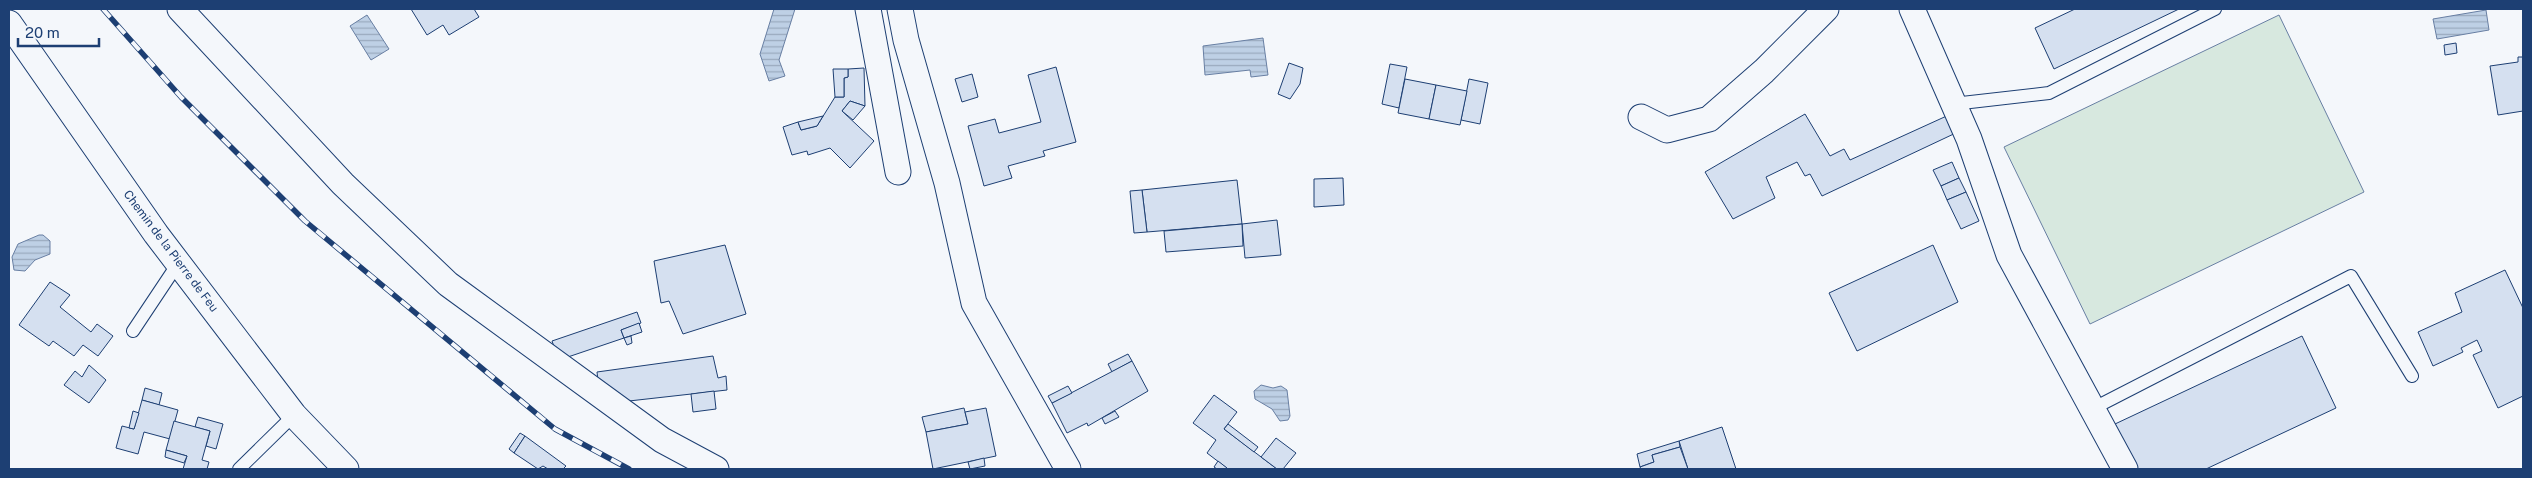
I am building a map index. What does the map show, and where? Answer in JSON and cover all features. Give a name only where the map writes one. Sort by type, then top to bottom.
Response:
[{"type":"street","points":[[180,9],[343,184],[448,284],[662,440],[716,469]]},
{"type":"street","points":[[868,9],[898,172]]},
{"type":"street","points":[[900,9],[906,40],[947,183],[974,303],[1068,469]]},
{"type":"street","points":[[1641,117],[1667,130],[1709,119],[1764,71],[1826,9]]},
{"type":"street","points":[[1912,9],[1969,139],[2009,255],[2125,469]]},
{"type":"street","name":"Chemin de la Pierre de Feu","points":[[9,23],[156,234],[180,262],[294,415],[346,469]]},
{"type":"lane","points":[[1953,104],[2049,93],[2215,9]]},
{"type":"lane","points":[[133,331],[180,262]]},
{"type":"lane","points":[[2092,409],[2351,276],[2412,376]]},
{"type":"lane","points":[[239,469],[294,415]]},
{"type":"shaded area","points":[[2279,15],[2364,192],[2090,324],[2004,147]]},
{"type":"water","points":[[774,9],[795,9],[779,60],[785,76],[769,81],[760,54]]},
{"type":"water","points":[[2486,10],[2489,30],[2437,39],[2433,19]]},
{"type":"water","points":[[367,15],[389,49],[371,60],[350,26]]},
{"type":"water","points":[[1263,38],[1268,75],[1251,77],[1250,70],[1205,75],[1203,46]]},
{"type":"water","points":[[43,235],[50,241],[50,254],[35,260],[25,271],[14,270],[12,257],[18,244]]},
{"type":"water","points":[[1261,385],[1273,388],[1281,386],[1287,390],[1290,416],[1288,420],[1280,421],[1272,409],[1255,399],[1254,391]]},
{"type":"building","points":[[411,9],[474,9],[479,17],[449,35],[443,25],[427,35]]},
{"type":"building","points":[[2075,9],[2179,9],[2054,69],[2035,28]]},
{"type":"building","points":[[2456,43],[2457,53],[2445,55],[2444,45]]},
{"type":"building","points":[[2518,57],[2523,57],[2523,111],[2498,115],[2490,66],[2518,62]]},
{"type":"building","points":[[1289,63],[1303,68],[1300,84],[1290,99],[1278,94]]},
{"type":"building","points":[[1390,64],[1407,67],[1399,108],[1382,104]]},
{"type":"building","points":[[1056,67],[1076,142],[1043,151],[1045,156],[1008,166],[1012,178],[984,186],[968,126],[995,119],[999,133],[1041,122],[1028,75]]},
{"type":"building","points":[[864,68],[865,106],[850,101],[842,111],[874,141],[850,168],[830,148],[808,155],[807,151],[792,155],[783,127],[798,122],[801,130],[817,126],[835,97],[844,97],[844,78],[848,77],[848,69]]},
{"type":"building","points":[[833,69],[848,69],[848,77],[844,78],[844,97],[835,97]]},
{"type":"building","points":[[972,74],[978,97],[962,102],[955,79]]},
{"type":"building","points":[[1405,79],[1436,85],[1429,119],[1398,113]]},
{"type":"building","points":[[1469,79],[1488,83],[1480,124],[1461,120]]},
{"type":"building","points":[[1436,85],[1467,91],[1460,125],[1429,119]]},
{"type":"building","points":[[850,101],[865,106],[853,120],[842,111]]},
{"type":"building","points":[[1805,114],[1830,156],[1844,149],[1850,160],[1951,114],[1960,131],[1822,196],[1810,174],[1805,176],[1797,162],[1766,177],[1775,198],[1733,219],[1705,172]]},
{"type":"building","points":[[823,116],[817,126],[801,130],[798,122]]},
{"type":"building","points":[[1952,162],[1959,178],[1941,186],[1933,170]]},
{"type":"building","points":[[1343,178],[1344,205],[1314,207],[1314,179]]},
{"type":"building","points":[[1959,178],[1966,192],[1947,200],[1941,186]]},
{"type":"building","points":[[1237,180],[1242,224],[1147,232],[1142,190]]},
{"type":"building","points":[[1142,190],[1147,232],[1134,233],[1130,191]]},
{"type":"building","points":[[1966,192],[1979,221],[1961,229],[1947,200]]},
{"type":"building","points":[[1277,220],[1281,255],[1245,258],[1242,224]]},
{"type":"building","points":[[1242,224],[1243,246],[1166,252],[1164,231]]},
{"type":"building","points":[[725,245],[746,314],[683,334],[669,301],[661,303],[654,261]]},
{"type":"building","points":[[1933,245],[1958,302],[1857,351],[1829,293]]},
{"type":"building","points":[[2505,270],[2523,308],[2523,396],[2498,408],[2473,355],[2482,351],[2477,340],[2461,348],[2463,352],[2433,366],[2418,332],[2462,312],[2455,293]]},
{"type":"building","points":[[50,282],[70,295],[60,307],[91,332],[97,324],[113,336],[98,356],[83,345],[74,356],[53,341],[49,346],[19,325]]},
{"type":"building","points":[[637,312],[641,323],[621,330],[624,338],[559,360],[552,341]]},
{"type":"building","points":[[639,323],[642,332],[624,338],[621,330]]},
{"type":"building","points":[[631,336],[632,343],[627,345],[624,338]]},
{"type":"building","points":[[2302,336],[2336,408],[2206,469],[2135,469],[2115,424]]},
{"type":"building","points":[[1128,354],[1132,361],[1112,372],[1108,364]]},
{"type":"building","points":[[713,356],[718,378],[726,376],[727,390],[620,402],[599,389],[597,372]]},
{"type":"building","points":[[1132,361],[1148,391],[1088,426],[1087,423],[1067,433],[1052,403]]},
{"type":"building","points":[[89,365],[106,380],[89,403],[64,385],[75,371],[82,377]]},
{"type":"building","points":[[1068,386],[1072,393],[1052,403],[1048,396]]},
{"type":"building","points":[[145,388],[162,393],[159,405],[142,400]]},
{"type":"building","points":[[714,391],[716,409],[693,412],[691,394]]},
{"type":"building","points":[[1214,395],[1237,412],[1224,429],[1277,469],[1228,469],[1207,453],[1216,440],[1193,423]]},
{"type":"building","points":[[142,400],[178,410],[170,439],[144,432],[138,454],[116,448],[122,426],[134,429]]},
{"type":"building","points":[[964,408],[968,424],[926,432],[922,417]]},
{"type":"building","points":[[986,408],[996,456],[933,469],[926,432],[968,424],[965,412]]},
{"type":"building","points":[[133,411],[139,413],[134,429],[129,428]]},
{"type":"building","points":[[1115,411],[1119,417],[1105,424],[1102,418]]},
{"type":"building","points":[[198,417],[223,424],[216,449],[206,446],[210,431],[195,427]]},
{"type":"building","points":[[174,421],[210,431],[202,460],[209,462],[207,469],[183,469],[187,456],[166,450]]},
{"type":"building","points":[[1228,424],[1258,447],[1254,452],[1224,429]]},
{"type":"building","points":[[1722,427],[1736,469],[1688,469],[1679,441]]},
{"type":"building","points":[[520,433],[525,436],[514,453],[509,449]]},
{"type":"building","points":[[525,436],[566,466],[563,469],[548,469],[543,466],[538,469],[514,453]]},
{"type":"building","points":[[1276,438],[1296,453],[1283,469],[1277,469],[1261,457]]},
{"type":"building","points":[[1679,441],[1680,447],[1652,455],[1654,462],[1640,467],[1637,454]]},
{"type":"building","points":[[1680,447],[1688,469],[1641,469],[1640,467],[1654,462],[1652,455]]},
{"type":"building","points":[[166,450],[187,456],[184,463],[165,457]]},
{"type":"building","points":[[984,458],[985,466],[970,469],[968,462]]},
{"type":"building","points":[[1218,461],[1227,468],[1217,469],[1214,467]]},
{"type":"railway","points":[[103,9],[181,97],[305,221],[555,429],[629,469]]}]
